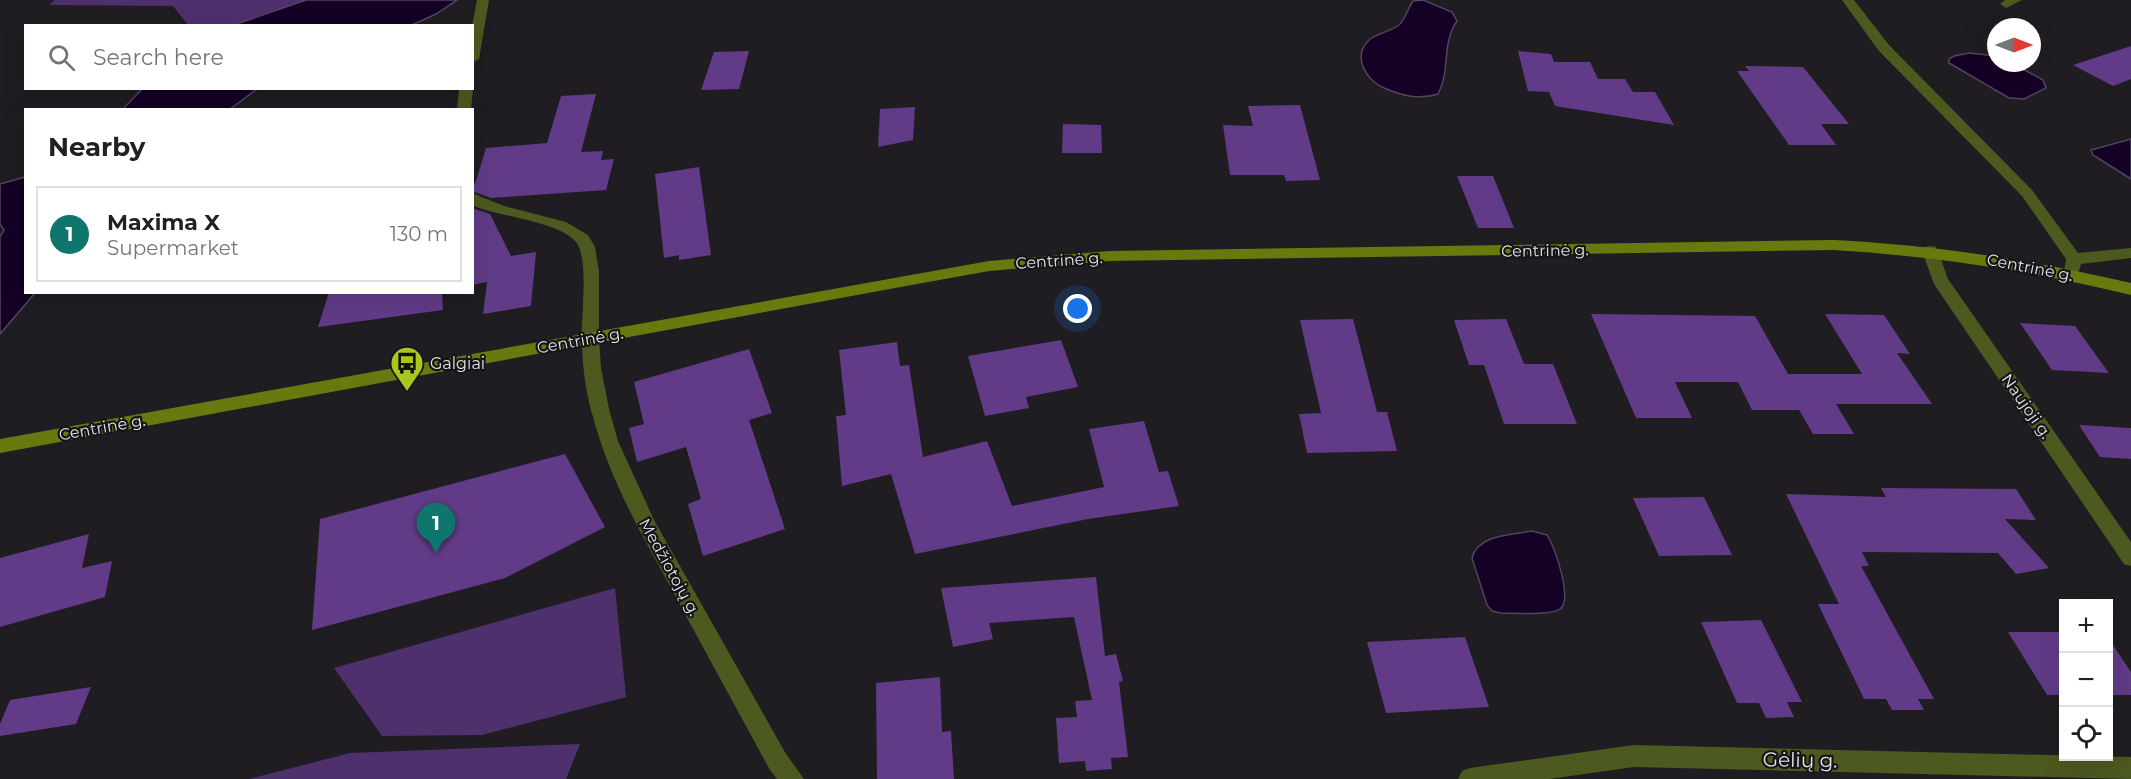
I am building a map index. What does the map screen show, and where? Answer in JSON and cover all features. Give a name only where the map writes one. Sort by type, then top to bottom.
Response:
[{"type":"main road","name":"Centrinė g.","points":[[0,446],[906,280],[1047,260],[1199,254],[1604,250],[1775,245],[1865,246],[2073,267],[2131,289]]},
{"type":"street","points":[[474,48],[483,0]]},
{"type":"street","points":[[1848,0],[1884,48],[2027,193],[2073,267],[2131,253]]},
{"type":"street","points":[[464,108],[466,90]]},
{"type":"street","name":"Medžiotojų g.","points":[[474,199],[493,208],[565,228],[582,239],[590,255],[590,339],[602,416],[615,460],[640,512],[772,752],[792,779]]},
{"type":"street","name":"Naujoji g.","points":[[1930,251],[1940,280],[2131,558]]},
{"type":"street","name":"Gėlių g.","points":[[1470,779],[1634,756],[2131,768]]},
{"type":"shaded area","points":[[54,0],[306,0],[240,24],[187,24],[173,6],[49,5]]},
{"type":"shaded area","points":[[306,0],[457,0],[436,14],[414,24],[237,24]]},
{"type":"shaded area","points":[[1423,0],[1452,12],[1457,21],[1449,39],[1444,76],[1438,94],[1418,97],[1377,85],[1363,67],[1362,53],[1369,40],[1399,25],[1413,1]]},
{"type":"shaded area","points":[[1969,53],[1987,55],[1987,72],[2028,72],[2043,80],[2046,88],[2024,99],[2009,98],[1949,63],[1949,59]]},
{"type":"shaded area","points":[[141,90],[256,90],[231,108],[124,108]]},
{"type":"shaded area","points":[[2131,139],[2131,179],[2093,155],[2091,150]]},
{"type":"shaded area","points":[[24,177],[24,294],[34,294],[0,334],[0,237],[4,230],[0,224],[0,184]]},
{"type":"shaded area","points":[[1532,531],[1547,535],[1550,541],[1564,585],[1564,604],[1560,609],[1548,613],[1492,611],[1487,605],[1472,558],[1475,550],[1481,544],[1497,537]]},
{"type":"shaded area","points":[[615,588],[626,697],[482,735],[382,736],[334,668]]},
{"type":"shaded area","points":[[580,744],[566,779],[249,779],[350,753]]},
{"type":"building","points":[[2131,46],[2131,79],[2113,86],[2073,65]]},
{"type":"building","points":[[749,51],[739,89],[701,90],[714,52]]},
{"type":"building","points":[[1518,51],[1551,54],[1554,62],[1590,62],[1598,79],[1625,79],[1633,92],[1655,92],[1674,125],[1555,106],[1549,92],[1528,91]]},
{"type":"building","points":[[1745,66],[1803,67],[1849,124],[1821,124],[1836,145],[1789,145],[1737,71],[1749,71]]},
{"type":"building","points":[[596,94],[581,152],[603,151],[601,160],[614,159],[606,190],[491,198],[474,192],[474,182],[475,184],[486,148],[547,143],[561,96]]},
{"type":"building","points":[[1300,105],[1320,180],[1286,181],[1284,175],[1230,175],[1223,125],[1253,126],[1248,106]]},
{"type":"building","points":[[915,107],[913,140],[878,147],[880,109]]},
{"type":"building","points":[[1063,124],[1101,125],[1102,153],[1062,153]]},
{"type":"building","points":[[699,167],[711,255],[679,260],[679,255],[664,258],[655,174]]},
{"type":"building","points":[[1457,176],[1493,176],[1514,228],[1478,228]]},
{"type":"building","points":[[474,209],[490,214],[511,256],[536,252],[531,306],[483,314],[487,282],[474,285]]},
{"type":"building","points":[[328,294],[442,294],[443,310],[318,327]]},
{"type":"building","points":[[1591,314],[1755,316],[1788,374],[1862,374],[1825,314],[1884,315],[1910,354],[1897,353],[1932,404],[1836,404],[1854,434],[1813,434],[1799,410],[1752,410],[1738,382],[1675,382],[1692,418],[1636,418]]},
{"type":"building","points":[[1353,319],[1377,412],[1387,412],[1397,451],[1307,453],[1299,414],[1321,413],[1300,320]]},
{"type":"building","points":[[1506,319],[1524,364],[1553,364],[1577,424],[1504,424],[1484,365],[1469,365],[1454,320]]},
{"type":"building","points":[[2020,323],[2075,326],[2109,373],[2052,370]]},
{"type":"building","points":[[1061,340],[1078,387],[1026,397],[1029,408],[985,416],[968,356]]},
{"type":"building","points":[[897,342],[900,366],[909,365],[923,457],[987,441],[1012,506],[1104,487],[1089,429],[1144,421],[1159,472],[1168,471],[1179,506],[1088,519],[915,554],[891,474],[842,486],[836,416],[846,415],[839,350]]},
{"type":"building","points":[[749,349],[772,413],[749,420],[785,529],[703,556],[688,504],[701,499],[686,447],[637,462],[629,428],[644,424],[634,382]]},
{"type":"building","points":[[2079,425],[2131,428],[2131,459],[2100,457]]},
{"type":"building","points":[[565,454],[605,527],[505,578],[312,630],[320,519]]},
{"type":"building","points":[[1881,488],[2016,489],[2036,520],[2005,519],[2049,568],[2016,574],[1998,553],[1862,552],[1869,566],[1861,566],[1934,699],[1918,699],[1924,710],[1892,710],[1886,699],[1864,699],[1818,604],[1839,604],[1786,494],[1886,497]]},
{"type":"building","points":[[1704,497],[1732,555],[1659,556],[1633,498]]},
{"type":"building","points":[[89,534],[82,568],[112,561],[105,597],[0,627],[0,558]]},
{"type":"building","points":[[1096,577],[1105,656],[1116,654],[1123,681],[1119,682],[1128,757],[1111,758],[1112,769],[1086,771],[1085,761],[1059,763],[1056,718],[1077,717],[1075,701],[1092,700],[1074,617],[989,623],[993,639],[953,647],[941,588]]},
{"type":"building","points":[[1761,620],[1802,702],[1787,702],[1794,717],[1766,718],[1759,703],[1737,703],[1701,622]]},
{"type":"building","points":[[2008,632],[2059,632],[2059,695],[2047,695]]},
{"type":"building","points":[[1465,637],[1489,707],[1386,713],[1367,642]]},
{"type":"building","points":[[2113,645],[2131,672],[2131,695],[2113,695]]},
{"type":"building","points":[[940,677],[942,732],[951,731],[954,779],[877,779],[876,683]]},
{"type":"building","points":[[91,687],[76,724],[0,736],[0,724],[10,700]]},
{"type":"place","name":"Galgiai","points":[[407,392]]},
{"type":"place","name":"Maxima X","points":[[436,553]]}]
